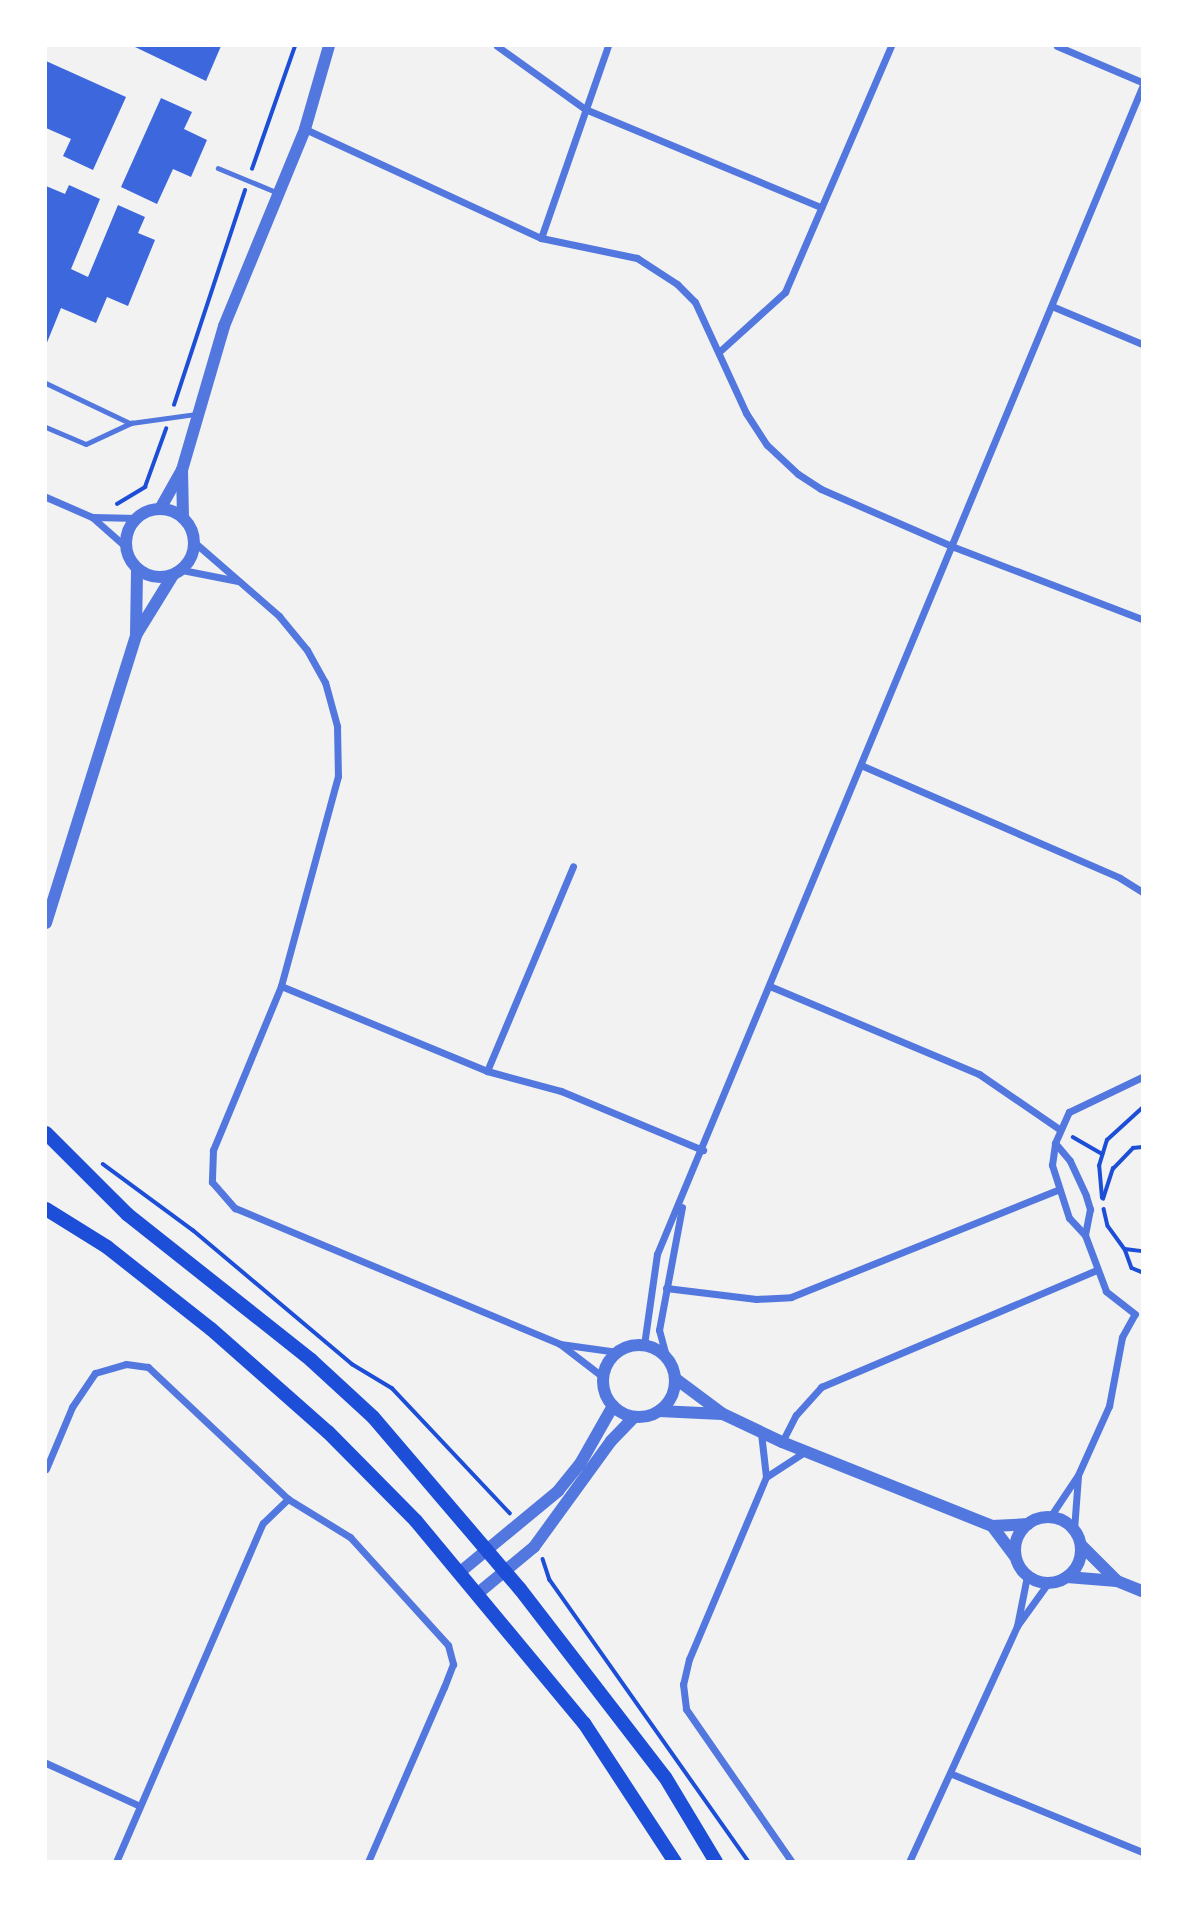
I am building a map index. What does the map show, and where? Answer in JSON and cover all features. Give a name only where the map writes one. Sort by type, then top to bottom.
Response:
[{"type":"main road","points":[[46,1133],[127,1214],[311,1360],[373,1417],[503,1571],[665,1777],[716,1861]]},
{"type":"main road","points":[[46,1209],[107,1247],[211,1329],[328,1432],[416,1521],[584,1723],[674,1861]]},
{"type":"street","points":[[497,46],[585,109],[821,207]]},
{"type":"street","points":[[541,238],[608,46]]},
{"type":"street","points":[[720,351],[780,300],[891,46]]},
{"type":"street","points":[[1057,46],[1143,82]]},
{"type":"street","points":[[92,517],[137,518],[160,509],[182,470],[224,326],[305,129],[327,47]]},
{"type":"street","points":[[644,1345],[657,1254],[772,987],[1143,88]]},
{"type":"street","points":[[305,129],[541,238],[636,258],[677,284],[695,302],[720,351],[746,413],[778,458],[821,489],[954,547],[1143,620]]},
{"type":"street","points":[[1054,307],[1143,344]]},
{"type":"street","points":[[182,470],[184,518],[194,542],[279,616],[307,650],[325,682],[337,726],[338,776],[331,814],[281,986],[213,1150],[212,1182],[235,1208],[560,1344],[617,1352],[644,1345],[666,1356]]},
{"type":"street","points":[[46,497],[92,517],[127,548],[137,569],[136,635]]},
{"type":"street","points":[[160,509],[184,518]]},
{"type":"street","points":[[127,548],[127,537],[137,518]]},
{"type":"street","points":[[46,923],[136,635],[194,542]]},
{"type":"street","points":[[137,569],[154,577],[177,573],[239,581]]},
{"type":"street","points":[[863,766],[1120,878],[1143,892]]},
{"type":"street","points":[[487,1071],[573,866]]},
{"type":"street","points":[[281,986],[487,1071],[561,1091],[703,1150]]},
{"type":"street","points":[[772,987],[979,1074],[1059,1129]]},
{"type":"street","points":[[685,1193],[659,1330],[676,1379],[723,1414],[782,1442],[992,1526],[1028,1524],[1050,1517],[1079,1475],[1109,1406],[1122,1337],[1139,1314],[1106,1291],[1085,1235],[1069,1218],[1057,1190],[1052,1165],[1055,1143],[1059,1129],[1069,1112],[1143,1077]]},
{"type":"street","points":[[1055,1143],[1070,1161],[1086,1196],[1090,1209],[1085,1235]]},
{"type":"street","points":[[666,1287],[756,1299],[791,1297],[1057,1190]]},
{"type":"street","points":[[782,1442],[796,1415],[821,1387],[1097,1270]]},
{"type":"street","points":[[560,1344],[603,1377],[612,1405],[634,1417]]},
{"type":"street","points":[[603,1377],[617,1352]]},
{"type":"street","points":[[46,1469],[72,1406],[95,1373],[136,1365],[148,1367],[206,1418],[288,1499],[350,1537],[448,1645],[453,1664],[368,1861]]},
{"type":"street","points":[[659,1411],[672,1397],[676,1379]]},
{"type":"street","points":[[459,1573],[558,1491],[580,1464],[612,1405]]},
{"type":"street","points":[[477,1594],[534,1547],[611,1441],[634,1417],[659,1411],[723,1414]]},
{"type":"street","points":[[761,1433],[766,1477],[689,1659],[683,1685],[686,1709],[792,1861]]},
{"type":"street","points":[[766,1477],[797,1454],[807,1452]]},
{"type":"street","points":[[1079,1475],[1074,1530],[1081,1545],[1117,1581]]},
{"type":"street","points":[[116,1861],[263,1523],[288,1499]]},
{"type":"street","points":[[1050,1517],[1074,1530]]},
{"type":"street","points":[[1015,1557],[1017,1539],[1028,1524]]},
{"type":"street","points":[[992,1526],[1027,1576],[1048,1583],[1067,1577],[1117,1581],[1143,1591]]},
{"type":"street","points":[[1067,1577],[1079,1563],[1081,1545]]},
{"type":"street","points":[[1017,1626],[1027,1576]]},
{"type":"street","points":[[909,1861],[952,1774],[1017,1626],[1048,1583]]},
{"type":"street","points":[[46,1763],[140,1806]]},
{"type":"street","points":[[952,1774],[1143,1852]]},
{"type":"lane","points":[[218,168],[278,193]]},
{"type":"lane","points":[[46,383],[131,424]]},
{"type":"lane","points":[[46,427],[86,444],[131,424],[197,414]]},
{"type":"path","points":[[107,510],[145,487],[295,46]]},
{"type":"path","points":[[1143,1108],[1107,1140],[1103,1154],[1103,1201],[1108,1226],[1125,1249],[1132,1268],[1143,1272]]},
{"type":"path","points":[[1059,1129],[1103,1154]]},
{"type":"path","points":[[1103,1201],[1113,1169],[1133,1148],[1143,1147]]},
{"type":"path","points":[[1125,1249],[1143,1251]]},
{"type":"building","points":[[133,46],[221,46],[206,81]]},
{"type":"building","points":[[46,61],[126,97],[93,170],[63,156],[71,139],[46,128]]},
{"type":"building","points":[[161,98],[192,112],[184,129],[207,140],[191,177],[173,169],[157,204],[121,187]]},
{"type":"building","points":[[69,185],[100,199],[71,269],[88,277],[118,205],[145,217],[138,233],[155,240],[128,306],[107,297],[96,323],[61,308],[46,345],[46,186],[65,194]]}]
